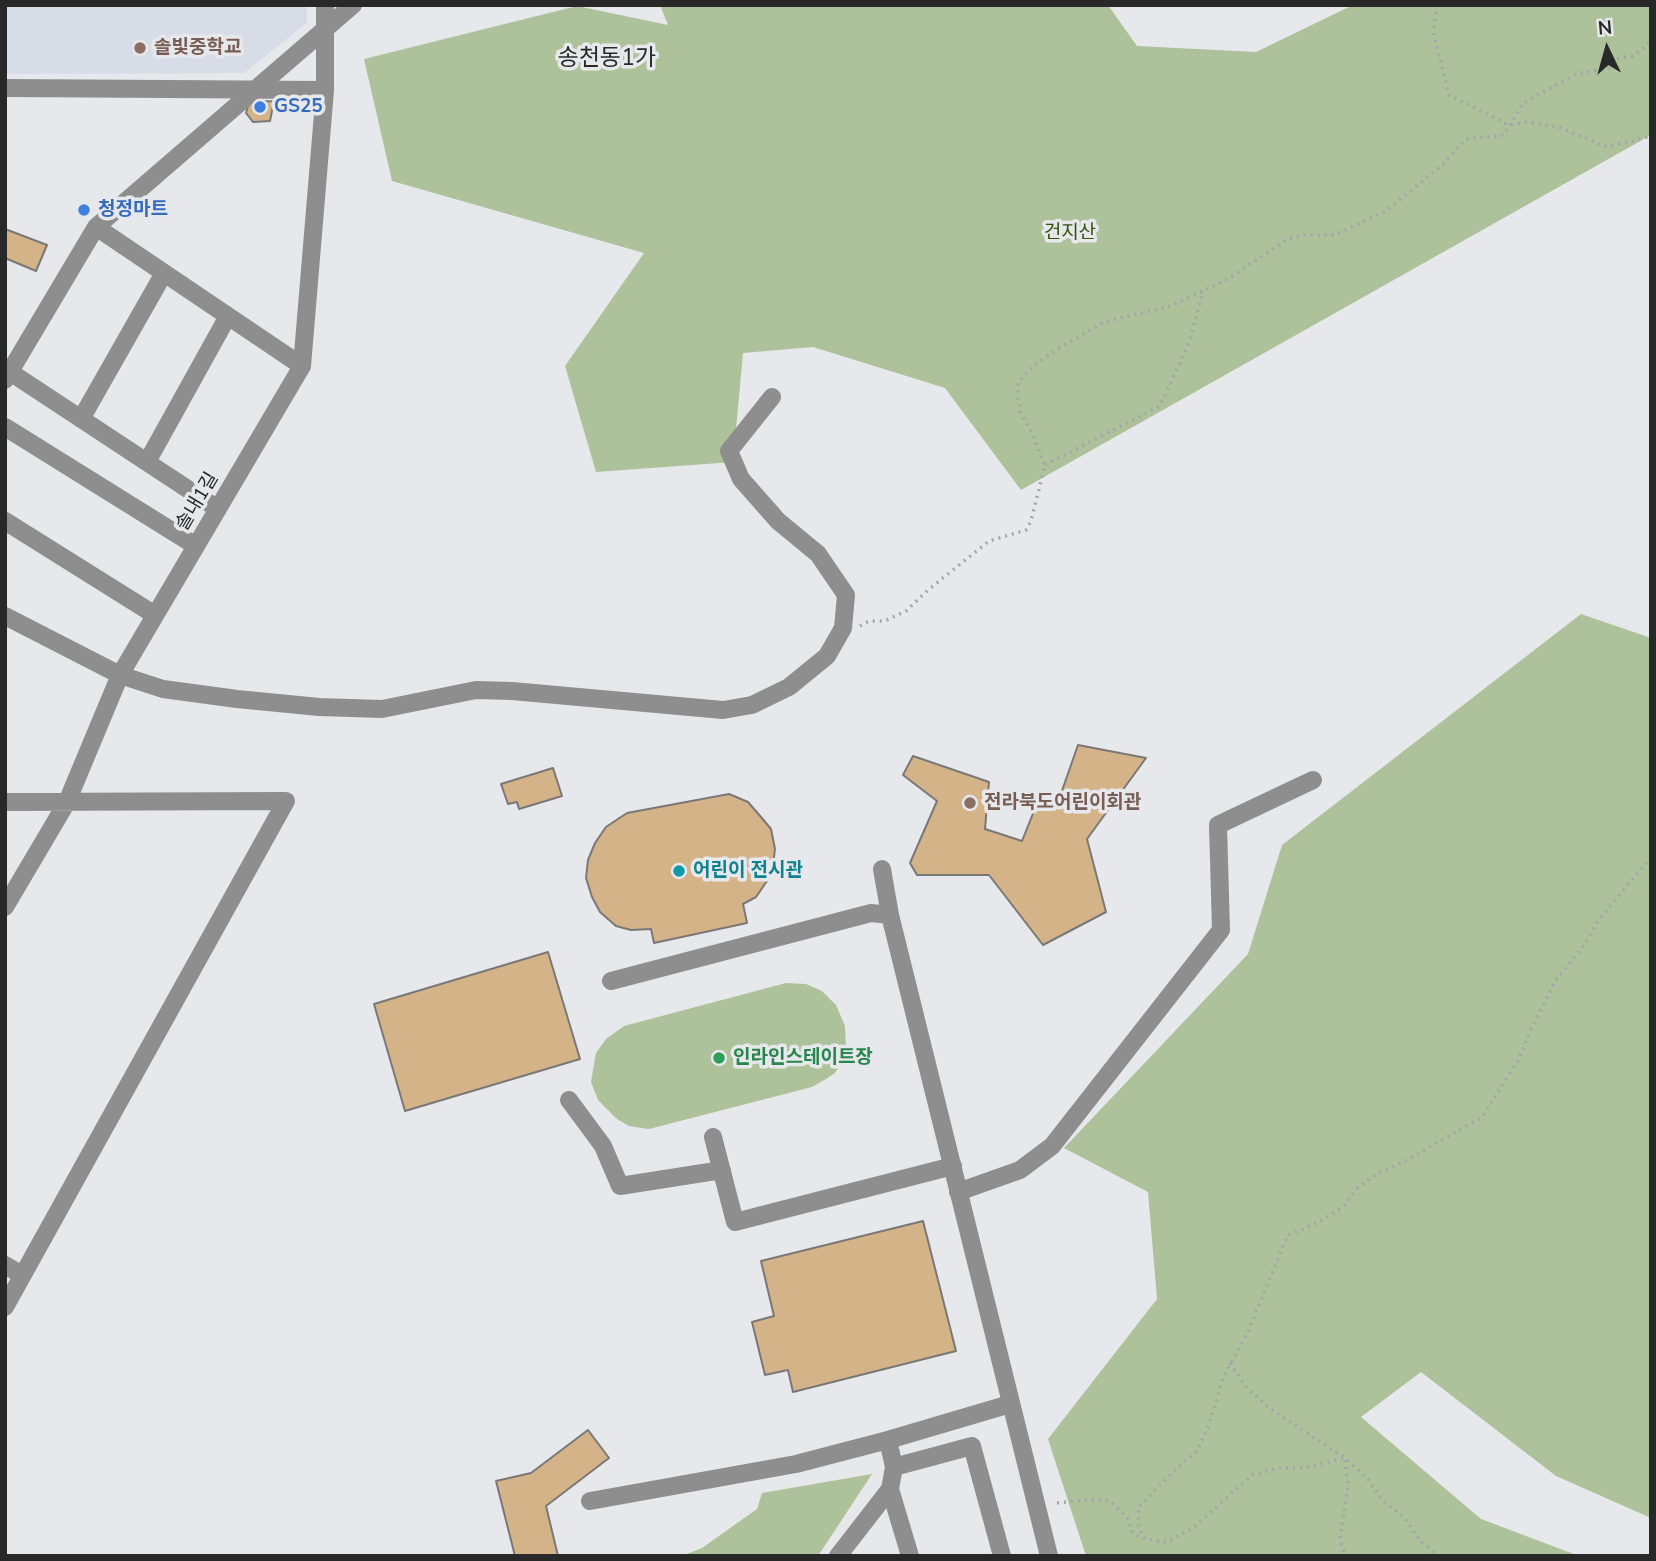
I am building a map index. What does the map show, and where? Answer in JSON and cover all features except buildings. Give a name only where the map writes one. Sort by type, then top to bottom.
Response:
[{"type":"street","name":"솔내1길","points":[[5,906],[67,802],[120,675],[302,366],[325,90],[325,5]]},
{"type":"street","points":[[218,509],[81,419],[8,376],[96,227],[353,5]]},
{"type":"street","points":[[5,88],[325,90]]},
{"type":"street","points":[[96,227],[302,366]]},
{"type":"street","points":[[81,419],[164,273]]},
{"type":"street","points":[[147,462],[228,316]]},
{"type":"street","points":[[5,616],[120,675],[163,689],[319,707],[382,709],[476,690],[723,710],[752,705],[789,687],[827,656],[843,628],[846,595],[818,554],[778,521],[741,479],[729,451],[772,397]]},
{"type":"street","points":[[5,427],[196,545]]},
{"type":"street","points":[[5,521],[155,615]]},
{"type":"street","points":[[958,1192],[1020,1170],[1052,1146],[1221,930],[1218,825],[1312,780]]},
{"type":"street","points":[[5,802],[286,801],[5,1307]]},
{"type":"street","points":[[882,869],[890,915],[1049,1556]]},
{"type":"street","points":[[611,981],[871,913],[890,915]]},
{"type":"street","points":[[569,1100],[603,1146],[620,1186],[722,1170]]},
{"type":"street","points":[[713,1137],[735,1222],[953,1166]]},
{"type":"street","points":[[5,1265],[22,1275]]},
{"type":"street","points":[[590,1501],[796,1464],[1010,1404]]},
{"type":"street","points":[[888,1440],[894,1467],[890,1489],[910,1556]]},
{"type":"street","points":[[894,1467],[972,1446],[1002,1556]]},
{"type":"street","points":[[838,1556],[890,1489]]},
{"type":"path","points":[[1436,5],[1434,34],[1449,95],[1509,125],[1527,122],[1558,127],[1606,147],[1651,136]]},
{"type":"path","points":[[837,639],[869,621],[885,621],[906,611],[989,541],[1026,530],[1031,521],[1045,465],[1021,414],[1018,383],[1028,370],[1051,353],[1104,322],[1171,306],[1203,291],[1239,272],[1288,239],[1304,235],[1334,235],[1386,211],[1443,164],[1465,139],[1504,135],[1523,103],[1578,74],[1608,69],[1616,59],[1633,56],[1651,38]]},
{"type":"path","points":[[1045,465],[1160,406],[1189,343],[1203,291]]},
{"type":"path","points":[[1145,1539],[1139,1527],[1138,1508],[1197,1451],[1209,1425],[1230,1363],[1248,1332],[1287,1236],[1319,1222],[1344,1206],[1358,1188],[1373,1176],[1482,1117],[1519,1059],[1536,1017],[1556,980],[1585,944],[1604,912],[1651,857]]},
{"type":"path","points":[[1230,1363],[1247,1388],[1269,1408],[1345,1458],[1367,1478],[1383,1501],[1404,1517],[1421,1542],[1439,1556]]},
{"type":"path","points":[[1057,1503],[1096,1499],[1110,1501],[1128,1519],[1133,1533],[1145,1539],[1166,1542],[1193,1528],[1252,1475],[1345,1458]]},
{"type":"path","points":[[1345,1458],[1348,1485],[1340,1539],[1345,1556]]},
{"type":"shaded area","name":"솔빛중학교","points":[[5,5],[307,5],[307,23],[244,73],[5,74]]},
{"type":"green space","name":"건지산","points":[[660,5],[1108,5],[1137,46],[1256,52],[1353,5],[1651,5],[1651,135],[1021,490],[945,388],[813,347],[743,353],[733,462],[596,472],[565,366],[644,253],[392,181],[364,59],[577,6],[668,25]]},
{"type":"green space","points":[[1581,614],[1651,638],[1651,1518],[1556,1476],[1421,1372],[1361,1417],[1481,1519],[1579,1556],[1086,1556],[1048,1439],[1157,1299],[1148,1192],[1064,1148],[1248,954],[1282,845]]},
{"type":"green space","name":"인라인스테이트장","points":[[786,983],[806,984],[822,991],[836,1005],[845,1026],[846,1049],[841,1063],[835,1073],[826,1079],[812,1087],[649,1129],[629,1126],[617,1119],[598,1100],[591,1082],[596,1053],[606,1039],[624,1026]]},
{"type":"green space","points":[[872,1474],[818,1556],[682,1556],[702,1548],[757,1509],[762,1493]]},
{"type":"place","name":"솔빛중학교","points":[[140,48]]},
{"type":"place","name":"GS25","points":[[260,107]]},
{"type":"place","name":"청정마트","points":[[84,210]]},
{"type":"place","name":"전라북도어린이회관","points":[[970,803]]},
{"type":"place","name":"어린이 전시관","points":[[679,871]]},
{"type":"place","name":"인라인스테이트장","points":[[719,1058]]},
{"type":"district","name":"송천동1가","points":[[607,59]]}]
